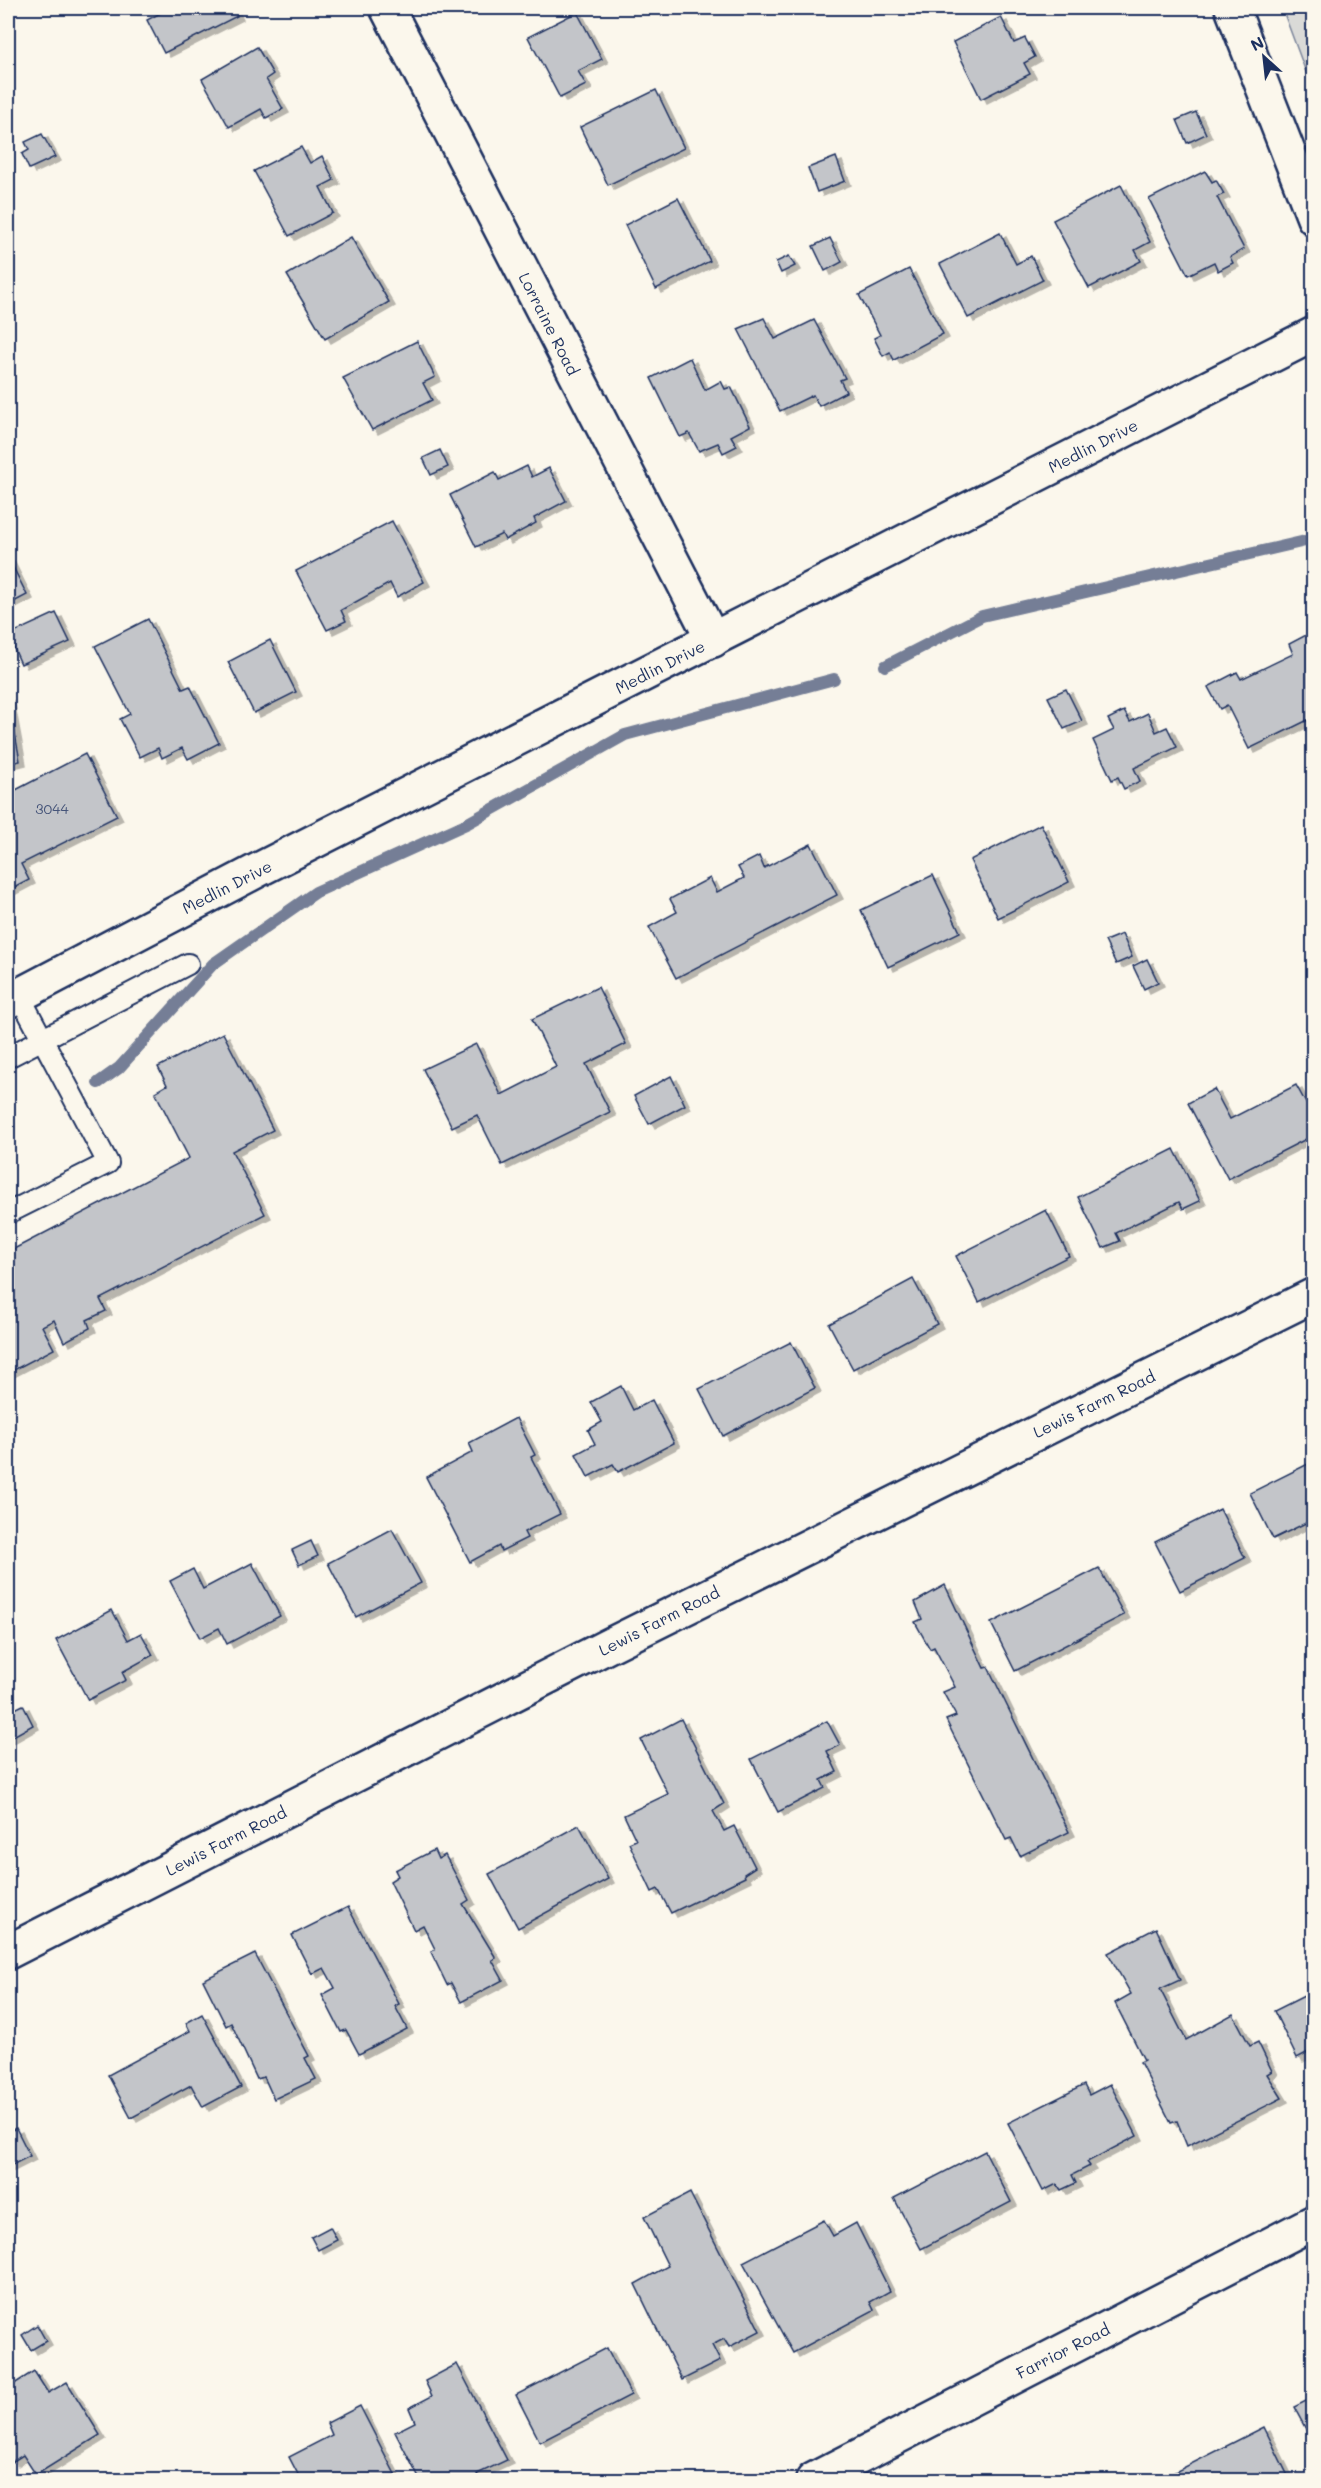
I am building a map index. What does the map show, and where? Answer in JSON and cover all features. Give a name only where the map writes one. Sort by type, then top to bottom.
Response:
[{"type":"street","name":"Lorraine Road","points":[[387,8],[713,640]]},
{"type":"street","points":[[1232,8],[1314,218]]},
{"type":"street","name":"Medlin Drive","points":[[13,998],[258,870],[1314,334]]},
{"type":"street","name":"Lewis Farm Road","points":[[8,1952],[608,1646],[1314,1295]]},
{"type":"street","name":"Farrior Road","points":[[813,2481],[1314,2222]]},
{"type":"lane","points":[[8,1057],[188,964]]},
{"type":"lane","points":[[8,1213],[108,1163],[43,1040],[13,998]]},
{"type":"shaded area","points":[[1282,8],[1313,8],[1313,91]]},
{"type":"building","points":[[164,8],[233,8],[237,16],[164,53],[147,20],[166,10]]},
{"type":"building","points":[[577,12],[602,59],[578,71],[586,85],[560,98],[528,37]]},
{"type":"building","points":[[1001,17],[1014,43],[1025,38],[1035,57],[1024,63],[1030,74],[981,99],[953,42]]},
{"type":"building","points":[[257,47],[273,74],[266,79],[283,109],[266,118],[261,109],[229,127],[202,79]]},
{"type":"building","points":[[656,90],[684,148],[608,185],[580,127]]},
{"type":"building","points":[[1196,112],[1206,134],[1187,143],[1177,120]]},
{"type":"building","points":[[42,134],[55,157],[29,169],[22,154],[29,150],[25,142]]},
{"type":"building","points":[[301,147],[310,163],[322,156],[334,180],[320,187],[333,213],[289,236],[254,171]]},
{"type":"building","points":[[836,157],[845,181],[817,192],[808,168]]},
{"type":"building","points":[[1205,171],[1212,182],[1216,180],[1224,194],[1217,197],[1244,249],[1230,257],[1233,263],[1218,271],[1214,262],[1188,275],[1149,199]]},
{"type":"building","points":[[1121,185],[1150,242],[1135,250],[1141,261],[1089,288],[1053,220]]},
{"type":"building","points":[[678,198],[710,261],[656,289],[625,225]]},
{"type":"building","points":[[1000,233],[1016,264],[1031,256],[1043,280],[968,318],[940,264]]},
{"type":"building","points":[[351,237],[389,302],[325,339],[287,275]]},
{"type":"building","points":[[830,238],[842,262],[825,271],[813,246]]},
{"type":"building","points":[[789,256],[795,266],[781,273],[776,262]]},
{"type":"building","points":[[909,269],[943,334],[894,360],[890,352],[883,356],[874,338],[880,335],[859,295]]},
{"type":"building","points":[[764,318],[775,339],[814,320],[845,378],[840,380],[846,392],[819,406],[813,395],[780,411],[738,329]]},
{"type":"building","points":[[417,341],[435,377],[423,383],[432,400],[372,430],[343,378]]},
{"type":"building","points":[[690,358],[705,390],[721,381],[725,389],[731,387],[750,426],[731,436],[737,446],[723,453],[718,443],[699,451],[689,433],[680,437],[651,378]]},
{"type":"building","points":[[440,450],[448,467],[431,475],[423,458]]},
{"type":"building","points":[[527,466],[532,477],[549,468],[566,501],[534,518],[536,523],[505,540],[502,534],[476,547],[450,495],[495,472],[499,480]]},
{"type":"building","points":[[392,521],[424,582],[397,597],[390,583],[341,610],[346,621],[327,630],[296,571]]},
{"type":"building","points":[[8,557],[27,595],[8,605]]},
{"type":"building","points":[[56,613],[70,642],[21,664],[8,635]]},
{"type":"building","points":[[148,619],[183,689],[190,686],[219,743],[188,759],[182,748],[162,758],[158,748],[140,757],[120,719],[130,714],[95,646]]},
{"type":"building","points":[[1310,633],[1314,641],[1314,717],[1249,749],[1227,705],[1220,709],[1208,687],[1237,672],[1241,679],[1293,654],[1289,644]]},
{"type":"building","points":[[270,640],[296,692],[254,713],[228,662]]},
{"type":"building","points":[[1066,689],[1082,721],[1064,729],[1048,697]]},
{"type":"building","points":[[8,696],[20,761],[8,764]]},
{"type":"building","points":[[1124,711],[1130,722],[1148,713],[1156,732],[1167,727],[1177,747],[1134,768],[1140,781],[1124,789],[1118,777],[1112,780],[1093,740],[1114,730],[1108,719]]},
{"type":"building","points":[[85,754],[117,816],[21,864],[29,880],[8,891],[8,794]]},
{"type":"building","points":[[1041,824],[1069,882],[998,918],[970,860]]},
{"type":"building","points":[[811,844],[837,895],[676,978],[649,927],[677,912],[670,899],[710,878],[717,892],[744,878],[738,867],[759,856],[764,868]]},
{"type":"building","points":[[933,875],[960,932],[888,967],[861,910]]},
{"type":"building","points":[[1122,934],[1132,957],[1116,964],[1105,941]]},
{"type":"building","points":[[1147,959],[1158,982],[1144,989],[1133,966]]},
{"type":"building","points":[[598,987],[626,1044],[586,1064],[610,1112],[502,1165],[477,1115],[452,1127],[423,1069],[476,1044],[501,1095],[556,1067],[532,1019]]},
{"type":"building","points":[[223,1033],[273,1130],[232,1151],[265,1214],[100,1299],[106,1311],[87,1320],[90,1328],[64,1342],[54,1320],[42,1326],[54,1349],[8,1373],[8,1252],[189,1158],[155,1092],[167,1085],[158,1067]]},
{"type":"building","points":[[671,1076],[685,1105],[649,1124],[634,1096]]},
{"type":"building","points":[[1296,1085],[1314,1118],[1314,1135],[1228,1179],[1188,1103],[1214,1089],[1230,1119]]},
{"type":"building","points":[[1174,1149],[1200,1201],[1183,1209],[1179,1202],[1116,1233],[1120,1241],[1103,1248],[1078,1197]]},
{"type":"building","points":[[1046,1210],[1069,1256],[979,1302],[956,1256]]},
{"type":"building","points":[[913,1279],[937,1324],[853,1369],[829,1324]]},
{"type":"building","points":[[791,1342],[815,1388],[723,1436],[699,1389]]},
{"type":"building","points":[[621,1386],[633,1410],[652,1400],[674,1443],[618,1472],[613,1464],[588,1477],[576,1454],[595,1444],[588,1430],[602,1422],[591,1402]]},
{"type":"building","points":[[516,1418],[535,1455],[531,1457],[560,1514],[524,1532],[527,1538],[501,1551],[499,1546],[470,1562],[426,1477],[473,1452],[469,1443]]},
{"type":"building","points":[[1314,1461],[1314,1519],[1273,1539],[1250,1493]]},
{"type":"building","points":[[1220,1509],[1245,1558],[1180,1591],[1155,1542]]},
{"type":"building","points":[[392,1529],[421,1583],[356,1617],[328,1563]]},
{"type":"building","points":[[311,1541],[318,1556],[299,1565],[292,1550]]},
{"type":"building","points":[[252,1563],[280,1616],[227,1644],[219,1628],[200,1638],[170,1581],[193,1569],[203,1589]]},
{"type":"building","points":[[1099,1568],[1124,1615],[1015,1671],[991,1623]]},
{"type":"building","points":[[945,1585],[984,1668],[988,1667],[1069,1832],[1020,1856],[1011,1838],[1006,1840],[946,1720],[956,1716],[943,1692],[955,1687],[934,1647],[930,1649],[915,1622],[922,1619],[915,1602]]},
{"type":"building","points":[[112,1610],[128,1640],[141,1633],[153,1655],[122,1672],[126,1680],[88,1700],[56,1640]]},
{"type":"building","points":[[8,1703],[11,1711],[23,1705],[33,1725],[8,1739]]},
{"type":"building","points":[[681,1719],[724,1804],[713,1811],[724,1831],[734,1826],[755,1867],[744,1874],[745,1877],[671,1913],[658,1889],[652,1892],[629,1843],[636,1840],[624,1815],[668,1794],[641,1740]]},
{"type":"building","points":[[827,1721],[840,1745],[827,1751],[837,1772],[821,1780],[825,1788],[778,1812],[751,1759]]},
{"type":"building","points":[[579,1825],[608,1879],[518,1928],[489,1874]]},
{"type":"building","points":[[434,1850],[438,1859],[445,1855],[469,1900],[463,1904],[496,1958],[492,1960],[503,1980],[461,2002],[451,1983],[447,1985],[431,1952],[435,1949],[423,1925],[414,1930],[390,1881],[398,1876],[395,1870]]},
{"type":"building","points":[[348,1907],[399,2004],[395,2006],[407,2029],[359,2054],[346,2030],[341,2032],[322,1995],[335,1988],[324,1968],[312,1974],[292,1935]]},
{"type":"building","points":[[1156,1928],[1180,1980],[1160,1989],[1186,2040],[1233,2014],[1250,2046],[1258,2042],[1272,2071],[1267,2074],[1282,2098],[1187,2146],[1177,2121],[1171,2123],[1140,2062],[1144,2060],[1115,2003],[1131,1994],[1108,1953]]},
{"type":"building","points":[[255,1954],[309,2056],[305,2058],[316,2079],[274,2099],[264,2077],[257,2079],[231,2023],[226,2026],[203,1980]]},
{"type":"building","points":[[1314,1991],[1314,2049],[1297,2058],[1274,2011]]},
{"type":"building","points":[[202,2014],[241,2087],[203,2107],[191,2085],[131,2118],[108,2075],[190,2031],[186,2023]]},
{"type":"building","points":[[1110,2084],[1137,2136],[1087,2162],[1090,2166],[1072,2175],[1076,2183],[1061,2190],[1057,2184],[1043,2191],[1008,2123],[1084,2085],[1089,2095]]},
{"type":"building","points":[[16,2128],[30,2156],[8,2167],[8,2132]]},
{"type":"building","points":[[985,2151],[1011,2202],[921,2249],[894,2198]]},
{"type":"building","points":[[690,2193],[760,2331],[729,2347],[724,2339],[712,2345],[720,2361],[682,2380],[635,2284],[668,2266],[644,2217]]},
{"type":"building","points":[[824,2220],[833,2236],[856,2223],[890,2291],[870,2302],[874,2310],[793,2353],[743,2262]]},
{"type":"building","points":[[330,2227],[337,2240],[318,2250],[311,2237]]},
{"type":"building","points":[[37,2325],[46,2341],[31,2350],[22,2335]]},
{"type":"building","points":[[607,2348],[631,2395],[540,2442],[516,2395]]},
{"type":"building","points":[[457,2364],[507,2460],[477,2474],[479,2478],[475,2480],[420,2480],[395,2432],[415,2422],[409,2408],[432,2396],[425,2381]]},
{"type":"building","points":[[34,2371],[48,2393],[67,2382],[100,2435],[36,2475],[23,2455],[12,2462],[8,2454],[8,2388]]},
{"type":"building","points":[[1308,2400],[1311,2407],[1314,2406],[1314,2444],[1294,2407]]},
{"type":"building","points":[[360,2406],[398,2480],[301,2480],[289,2457],[332,2435],[327,2423]]},
{"type":"building","points":[[1264,2427],[1288,2476],[1280,2480],[1172,2480],[1169,2475]]},
{"type":"waterway","points":[[885,666],[982,616],[1314,539]]},
{"type":"waterway","points":[[98,1083],[119,1068],[213,964],[316,892],[468,823],[625,735],[834,679]]}]
